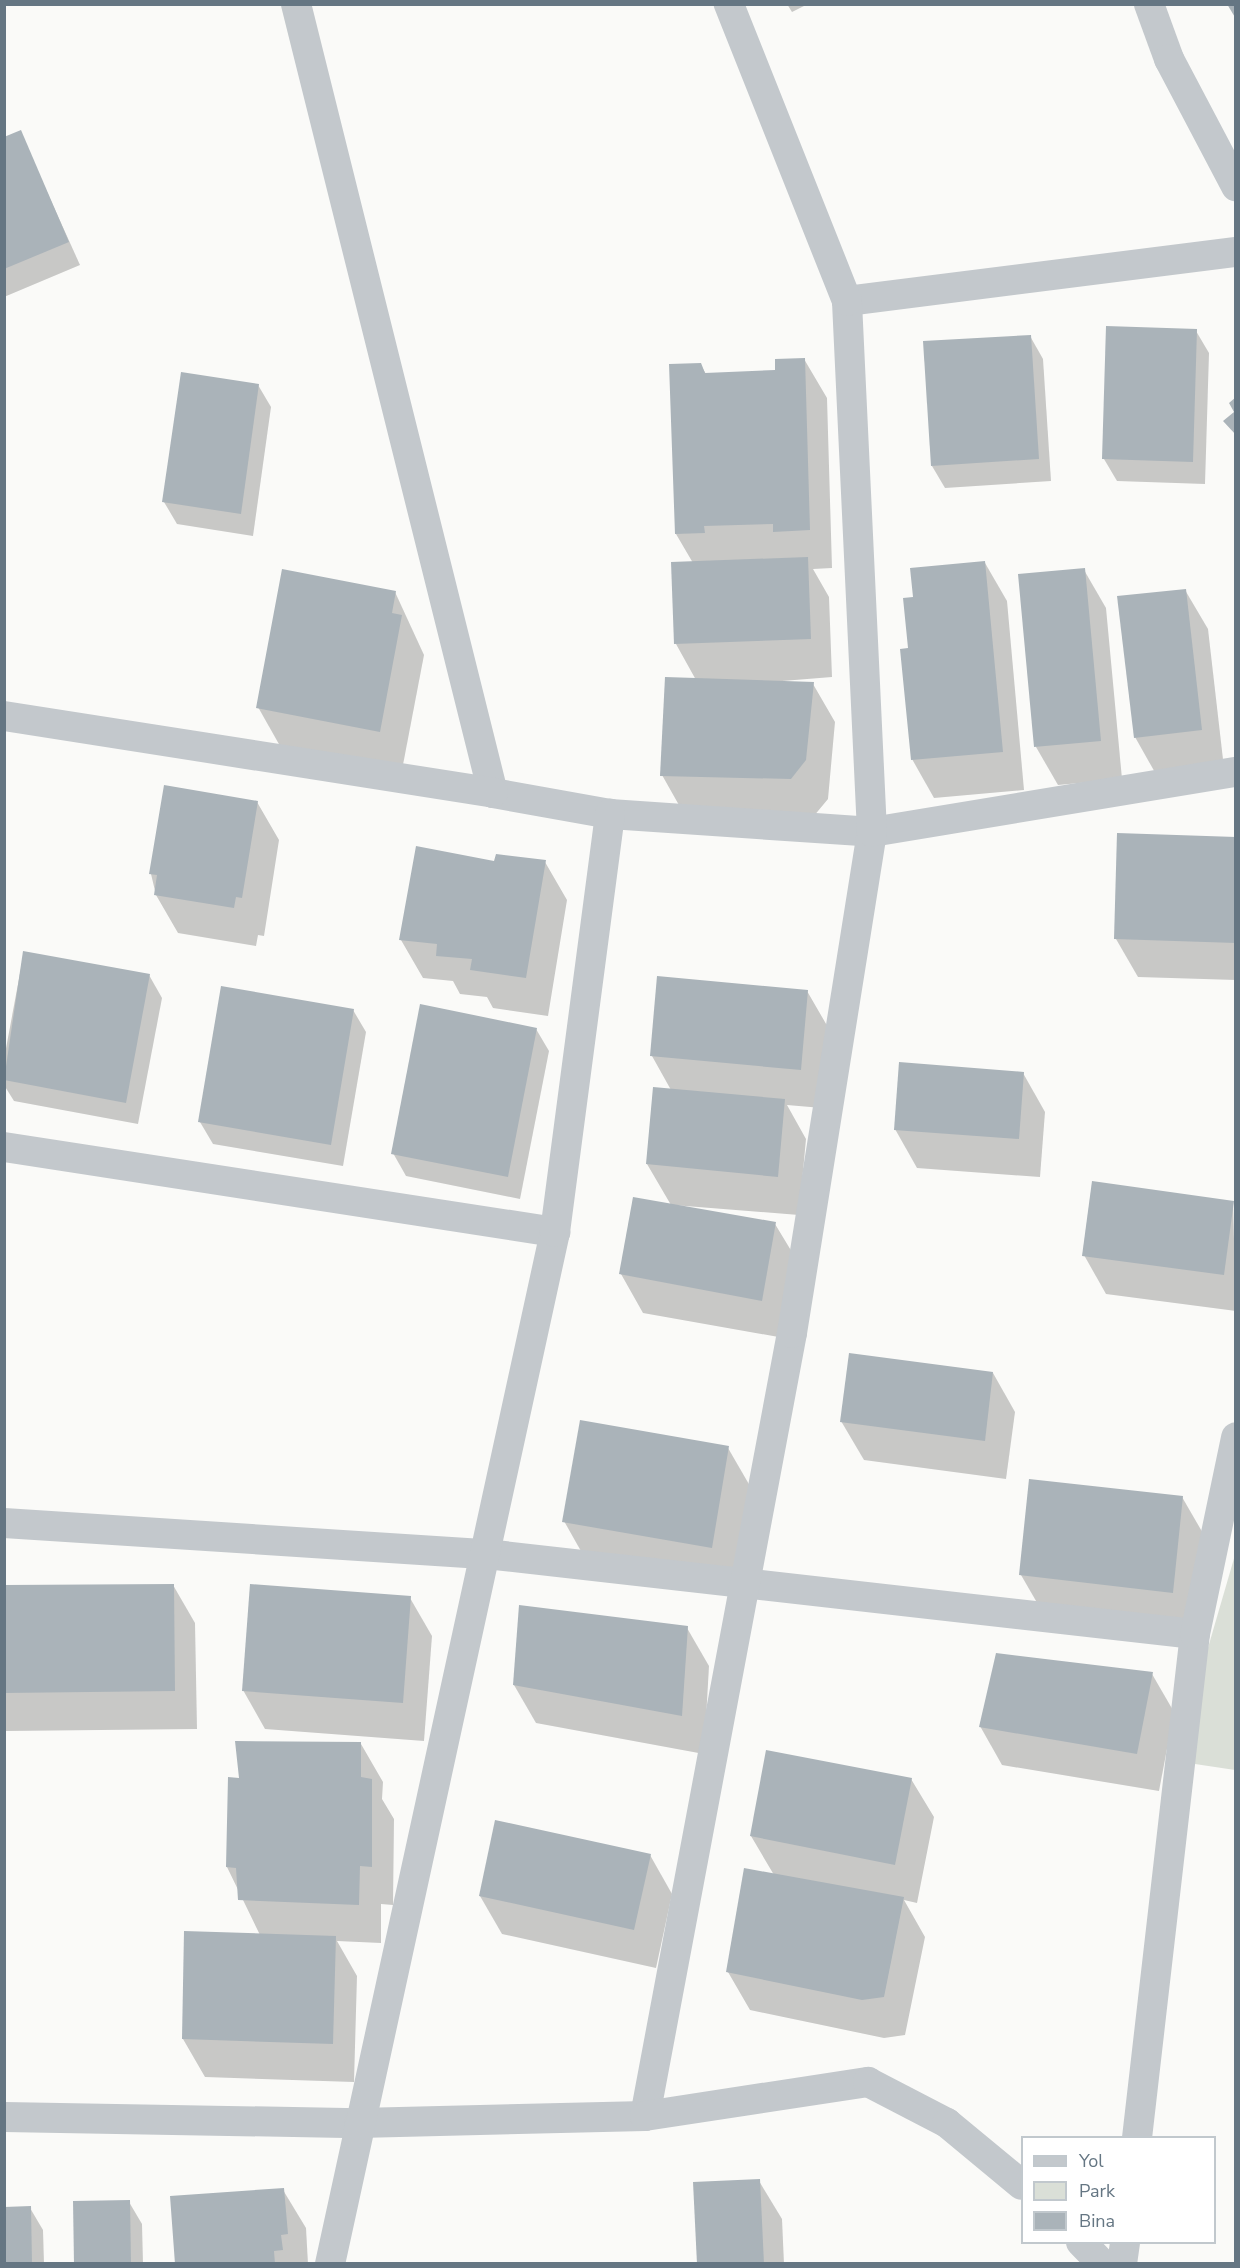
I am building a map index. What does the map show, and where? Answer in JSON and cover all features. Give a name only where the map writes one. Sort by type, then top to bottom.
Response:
[{"type":"street","points":[[296,4],[493,794]]},
{"type":"street","points":[[645,2116],[742,1586],[792,1333],[872,831],[847,301],[729,4]]},
{"type":"street","points":[[1149,4],[1169,59],[1236,186]]},
{"type":"street","points":[[847,301],[1236,252]]},
{"type":"street","points":[[4,716],[610,814],[872,831],[1236,772]]},
{"type":"street","points":[[330,2264],[555,1232],[610,814]]},
{"type":"street","points":[[4,1147],[555,1232]]},
{"type":"street","points":[[1137,2136],[1195,1634],[1232,1478],[1236,1437]]},
{"type":"street","points":[[4,1523],[486,1554],[742,1586],[1195,1634]]},
{"type":"street","points":[[4,2117],[359,2123],[645,2116],[868,2082],[947,2123],[1021,2183]]},
{"type":"street","points":[[1083,2244],[1102,2264]]},
{"type":"street","points":[[1122,2264],[1125,2244]]},
{"type":"green space","points":[[1235,1555],[1235,1770],[1175,1761]]},
{"type":"building","points":[[1227,4],[1236,4],[1236,19]]},
{"type":"building","points":[[21,130],[69,242],[4,269],[4,137]]},
{"type":"building","points":[[1106,326],[1197,329],[1193,462],[1102,459]]},
{"type":"building","points":[[1031,335],[1039,459],[931,466],[923,341]]},
{"type":"building","points":[[805,358],[810,530],[773,532],[773,524],[704,526],[705,533],[675,534],[669,364],[701,363],[705,373],[775,370],[775,359]]},
{"type":"building","points":[[181,372],[259,384],[241,514],[162,502]]},
{"type":"building","points":[[1236,397],[1236,435],[1223,421],[1234,412],[1229,403]]},
{"type":"building","points":[[808,557],[811,639],[674,644],[671,562]]},
{"type":"building","points":[[985,561],[1003,752],[911,760],[900,649],[908,648],[903,598],[913,597],[910,568]]},
{"type":"building","points":[[1085,568],[1101,741],[1034,747],[1018,574]]},
{"type":"building","points":[[282,569],[396,591],[392,613],[402,615],[380,732],[256,708]]},
{"type":"building","points":[[1186,589],[1202,730],[1134,738],[1117,596]]},
{"type":"building","points":[[665,677],[814,682],[806,760],[791,779],[660,776]]},
{"type":"building","points":[[164,785],[258,801],[242,898],[236,897],[234,908],[154,895],[157,875],[149,874]]},
{"type":"building","points":[[1117,833],[1236,837],[1236,943],[1114,939]]},
{"type":"building","points":[[416,846],[494,861],[496,854],[546,860],[526,978],[470,970],[472,959],[436,956],[437,944],[399,940]]},
{"type":"building","points":[[23,951],[150,974],[126,1103],[4,1080]]},
{"type":"building","points":[[657,976],[808,990],[801,1070],[650,1056]]},
{"type":"building","points":[[221,986],[354,1009],[331,1145],[198,1122]]},
{"type":"building","points":[[420,1004],[537,1028],[508,1177],[391,1154]]},
{"type":"building","points":[[899,1062],[1024,1072],[1019,1139],[894,1130]]},
{"type":"building","points":[[653,1087],[785,1099],[778,1177],[646,1164]]},
{"type":"building","points":[[1092,1181],[1234,1201],[1224,1275],[1082,1256]]},
{"type":"building","points":[[633,1197],[776,1222],[762,1301],[619,1274]]},
{"type":"building","points":[[849,1353],[993,1372],[985,1441],[840,1422]]},
{"type":"building","points":[[580,1420],[729,1446],[712,1548],[562,1522]]},
{"type":"building","points":[[1029,1479],[1183,1496],[1173,1593],[1019,1575]]},
{"type":"building","points":[[174,1584],[175,1691],[4,1693],[4,1585]]},
{"type":"building","points":[[250,1584],[411,1596],[403,1703],[242,1691]]},
{"type":"building","points":[[519,1605],[688,1626],[682,1716],[513,1685]]},
{"type":"building","points":[[996,1653],[1153,1672],[1137,1754],[979,1727]]},
{"type":"building","points":[[235,1741],[361,1742],[361,1777],[372,1779],[372,1867],[360,1866],[359,1905],[238,1900],[236,1868],[226,1867],[228,1777],[239,1778]]},
{"type":"building","points":[[766,1750],[912,1778],[895,1865],[750,1836]]},
{"type":"building","points":[[495,1820],[651,1854],[634,1930],[479,1896]]},
{"type":"building","points":[[744,1868],[904,1897],[884,1997],[862,2000],[726,1972]]},
{"type":"building","points":[[184,1931],[336,1936],[333,2044],[182,2039]]},
{"type":"building","points":[[760,2179],[764,2264],[697,2264],[693,2182]]},
{"type":"building","points":[[284,2188],[288,2234],[281,2235],[283,2250],[274,2251],[275,2264],[175,2264],[170,2196]]},
{"type":"building","points":[[130,2200],[131,2264],[74,2264],[73,2201]]},
{"type":"building","points":[[31,2206],[32,2264],[4,2264],[4,2207]]}]
